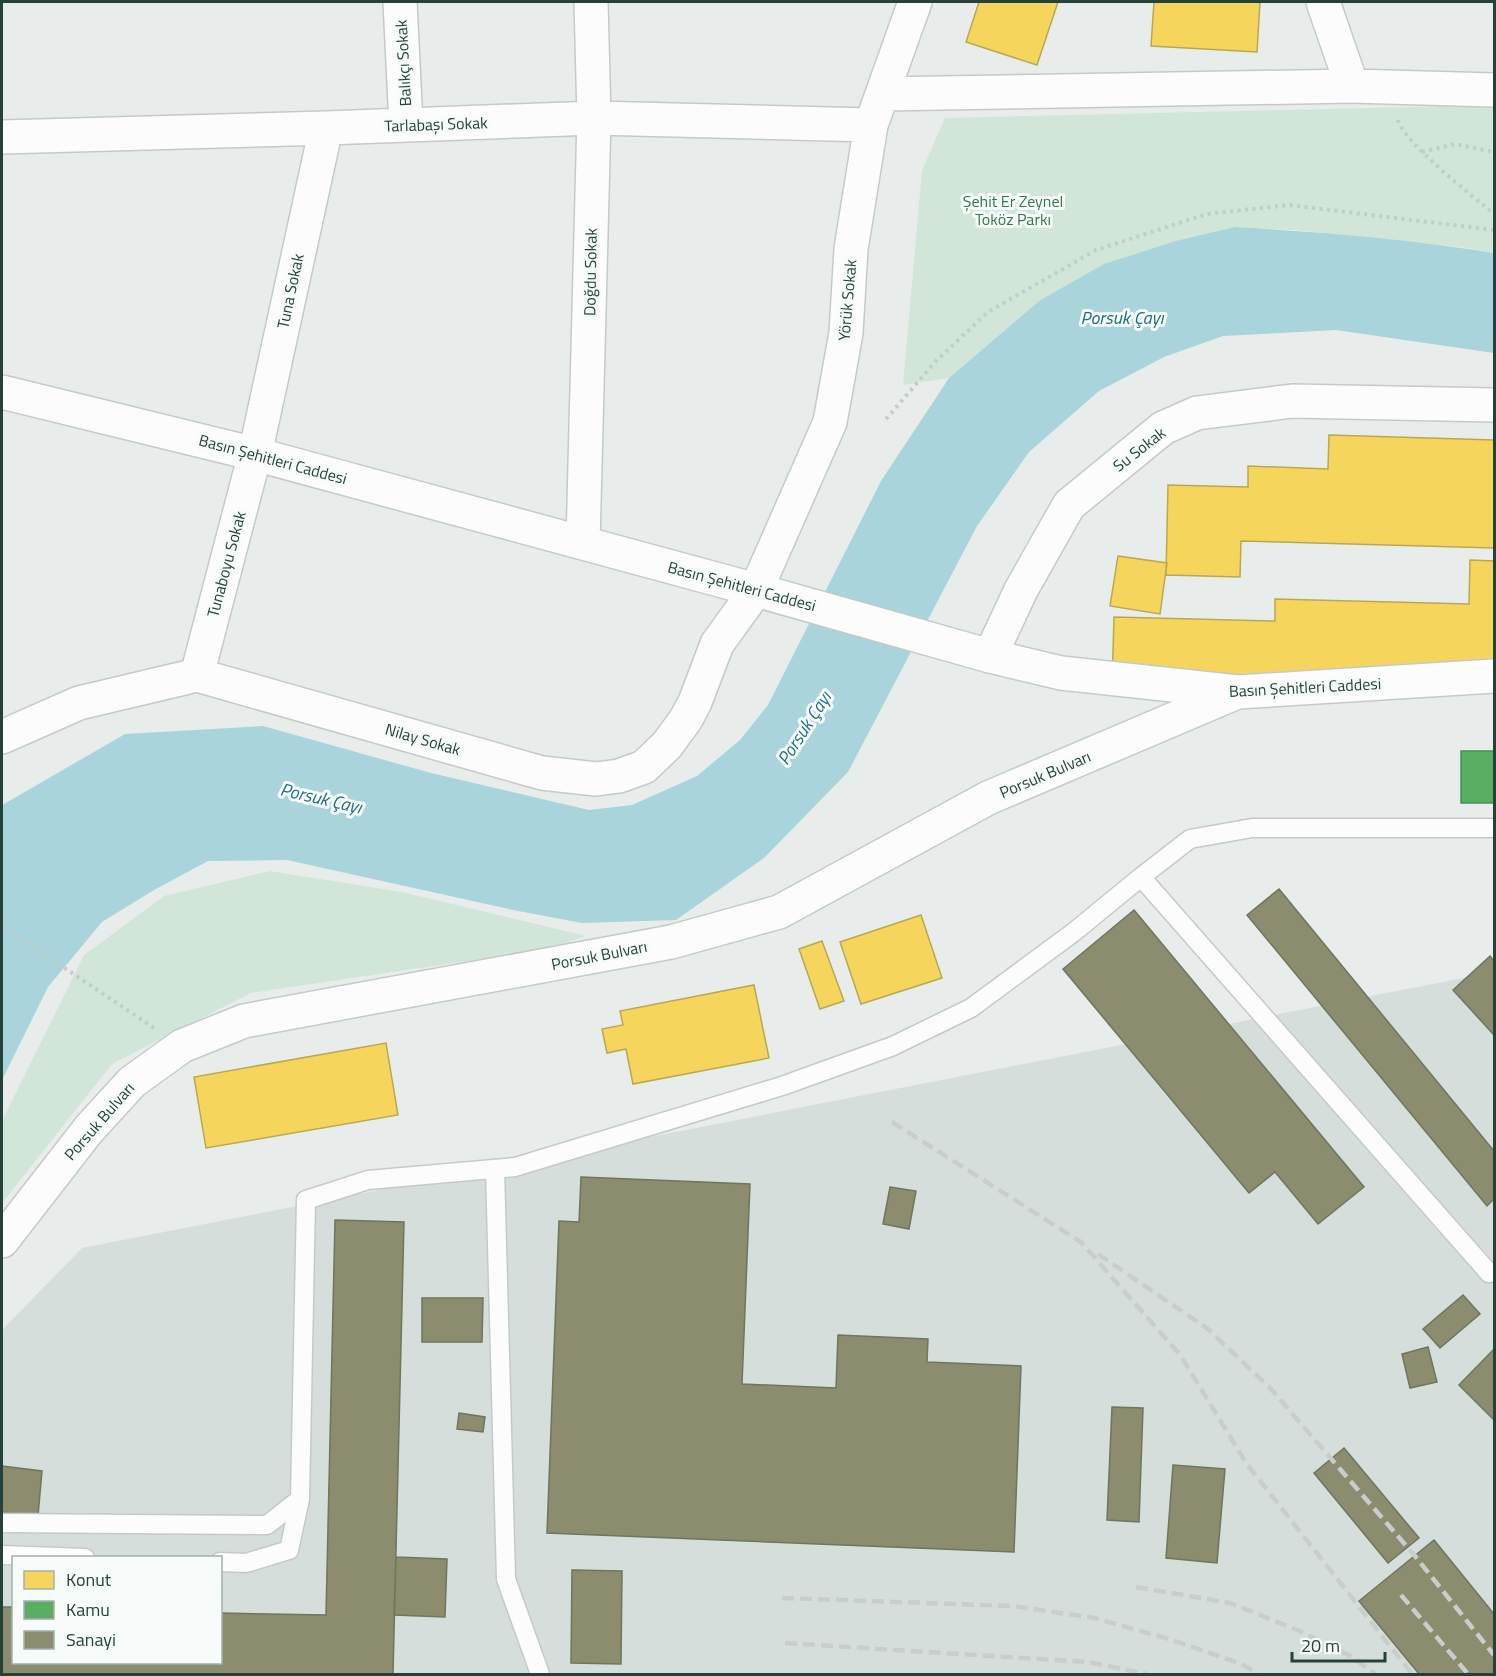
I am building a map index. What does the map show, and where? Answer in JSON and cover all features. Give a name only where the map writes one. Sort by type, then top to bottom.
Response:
[{"type":"street","name":"Balıkçı Sokak","points":[[400,2],[406,125]]},
{"type":"street","name":"Doğdu Sokak","points":[[583,542],[594,118],[591,2]]},
{"type":"street","name":"Yörük Sokak","points":[[756,590],[830,422],[846,333],[851,249],[871,125],[915,2]]},
{"type":"street","points":[[1323,2],[1352,86]]},
{"type":"street","points":[[882,94],[1352,86],[1494,90]]},
{"type":"street","name":"Tarlabaşı Sokak","points":[[2,137],[594,118],[871,125]]},
{"type":"street","name":"Tuna Sokak","points":[[255,454],[326,128]]},
{"type":"street","name":"Basın Şehitleri Caddesi","points":[[2,392],[255,454],[583,542],[990,656],[1061,673],[1238,692],[1494,676]]},
{"type":"street","name":"Su Sokak","points":[[990,656],[1020,590],[1069,505],[1163,428],[1197,413],[1292,401],[1494,405]]},
{"type":"street","name":"Tunaboyu Sokak","points":[[198,675],[255,454]]},
{"type":"street","name":"Nilay Sokak","points":[[2,737],[79,703],[198,675],[542,773],[596,779],[619,776],[644,767],[667,745],[695,702],[717,644],[756,590]]},
{"type":"street","name":"Porsuk Bulvarı","points":[[2,1241],[89,1129],[132,1082],[182,1046],[244,1021],[671,942],[779,912],[988,798],[1238,692]]},
{"type":"lane","points":[[222,1562],[246,1563],[289,1550],[300,1499],[306,1200],[368,1180],[515,1167],[760,1092],[892,1046],[971,1008],[1074,932],[1190,840],[1252,828],[1494,828]]},
{"type":"lane","points":[[1141,877],[1490,1273],[1494,1272]]},
{"type":"lane","points":[[495,1169],[506,1580],[540,1674]]},
{"type":"lane","points":[[2,1523],[267,1525],[300,1499]]},
{"type":"lane","points":[[2,1554],[57,1556]]},
{"type":"path","points":[[1389,87],[1400,128],[1422,152],[1494,214]]},
{"type":"path","points":[[1422,152],[1455,144],[1494,152]]},
{"type":"path","points":[[886,419],[936,360],[988,312],[1096,250],[1207,214],[1289,205],[1494,230]]},
{"type":"path","points":[[2,926],[182,1046]]},
{"type":"shaded area","points":[[1494,972],[1494,1674],[2,1674],[2,1330],[82,1248]]},
{"type":"green space","name":"Şehit Er Zeynel Toköz Parkı","points":[[1454,106],[1494,108],[1494,253],[1460,247],[1295,230],[1235,227],[1039,301],[949,378],[903,385],[922,170],[945,118]]},
{"type":"green space","points":[[270,871],[402,892],[586,936],[548,949],[251,993],[112,1064],[2,1203],[2,1121],[84,955],[164,896]]},
{"type":"water","name":"Porsuk Çayı","points":[[1235,227],[1365,237],[1494,253],[1494,353],[1336,330],[1223,336],[1164,357],[1099,391],[1029,452],[977,526],[848,772],[764,858],[676,920],[582,923],[287,860],[208,861],[102,922],[48,987],[2,1080],[2,807],[4,804],[125,734],[263,726],[431,773],[589,810],[632,805],[697,776],[740,740],[768,705],[881,481],[949,378],[1039,301],[1104,264],[1176,241]]},
{"type":"building: Konut","points":[[979,2],[1058,2],[1037,65],[966,42]]},
{"type":"building: Konut","points":[[1154,2],[1260,2],[1257,52],[1151,46]]},
{"type":"building: Konut","points":[[1329,435],[1494,440],[1494,548],[1241,541],[1240,577],[1166,575],[1168,485],[1248,487],[1248,466],[1328,469]]},
{"type":"building: Konut","points":[[1118,556],[1167,563],[1160,614],[1110,606]]},
{"type":"building: Konut","points":[[1470,560],[1494,561],[1494,679],[1112,685],[1114,617],[1275,621],[1275,599],[1469,604]]},
{"type":"building: Konut","points":[[921,915],[942,978],[861,1004],[840,942]]},
{"type":"building: Konut","points":[[822,941],[844,1001],[820,1009],[799,949]]},
{"type":"building: Konut","points":[[754,985],[769,1058],[633,1084],[626,1049],[607,1053],[602,1029],[623,1025],[620,1011]]},
{"type":"building: Konut","points":[[386,1043],[398,1115],[206,1148],[194,1077]]},
{"type":"building: Kamu","points":[[1461,751],[1494,751],[1494,803],[1461,803]]},
{"type":"building: Sanayi","points":[[1279,889],[1494,1151],[1494,1199],[1487,1206],[1247,915]]},
{"type":"building: Sanayi","points":[[1134,910],[1364,1187],[1318,1224],[1275,1172],[1249,1193],[1063,969]]},
{"type":"building: Sanayi","points":[[1490,956],[1494,961],[1494,1035],[1453,990]]},
{"type":"building: Sanayi","points":[[581,1177],[750,1184],[742,1384],[836,1388],[838,1335],[928,1339],[927,1362],[1021,1366],[1014,1552],[547,1533],[559,1221],[579,1222]]},
{"type":"building: Sanayi","points":[[890,1187],[916,1191],[909,1229],[883,1224]]},
{"type":"building: Sanayi","points":[[335,1220],[404,1222],[393,1674],[2,1674],[2,1607],[12,1607],[12,1664],[222,1664],[222,1613],[326,1615]]},
{"type":"building: Sanayi","points":[[1463,1295],[1480,1314],[1440,1348],[1423,1329]]},
{"type":"building: Sanayi","points":[[422,1298],[483,1298],[482,1342],[422,1342]]},
{"type":"building: Sanayi","points":[[1428,1347],[1437,1382],[1410,1388],[1402,1354]]},
{"type":"building: Sanayi","points":[[1494,1349],[1494,1420],[1459,1385]]},
{"type":"building: Sanayi","points":[[1112,1407],[1143,1408],[1139,1522],[1107,1520]]},
{"type":"building: Sanayi","points":[[459,1413],[485,1417],[483,1432],[457,1429]]},
{"type":"building: Sanayi","points":[[1344,1448],[1419,1538],[1388,1563],[1314,1473]]},
{"type":"building: Sanayi","points":[[1173,1465],[1225,1469],[1217,1563],[1166,1558]]},
{"type":"building: Sanayi","points":[[2,1466],[42,1471],[38,1516],[2,1512]]},
{"type":"building: Sanayi","points":[[1434,1540],[1494,1614],[1494,1674],[1419,1674],[1359,1601]]},
{"type":"building: Sanayi","points":[[396,1557],[447,1559],[445,1617],[394,1615]]},
{"type":"building: Sanayi","points":[[572,1570],[622,1571],[621,1664],[571,1663]]},
{"type":"railway","points":[[892,1122],[1081,1242],[1181,1356],[1246,1463],[1412,1674]]},
{"type":"railway","points":[[1098,1254],[1208,1329],[1271,1389],[1415,1556],[1494,1655]]},
{"type":"railway","points":[[1136,1587],[1230,1603],[1300,1631],[1352,1657],[1375,1674]]},
{"type":"railway","points":[[1401,1595],[1468,1674]]},
{"type":"railway","points":[[782,1598],[1013,1606],[1094,1618],[1169,1639],[1239,1663],[1259,1674]]},
{"type":"railway","points":[[785,1643],[1088,1662],[1147,1674]]}]
